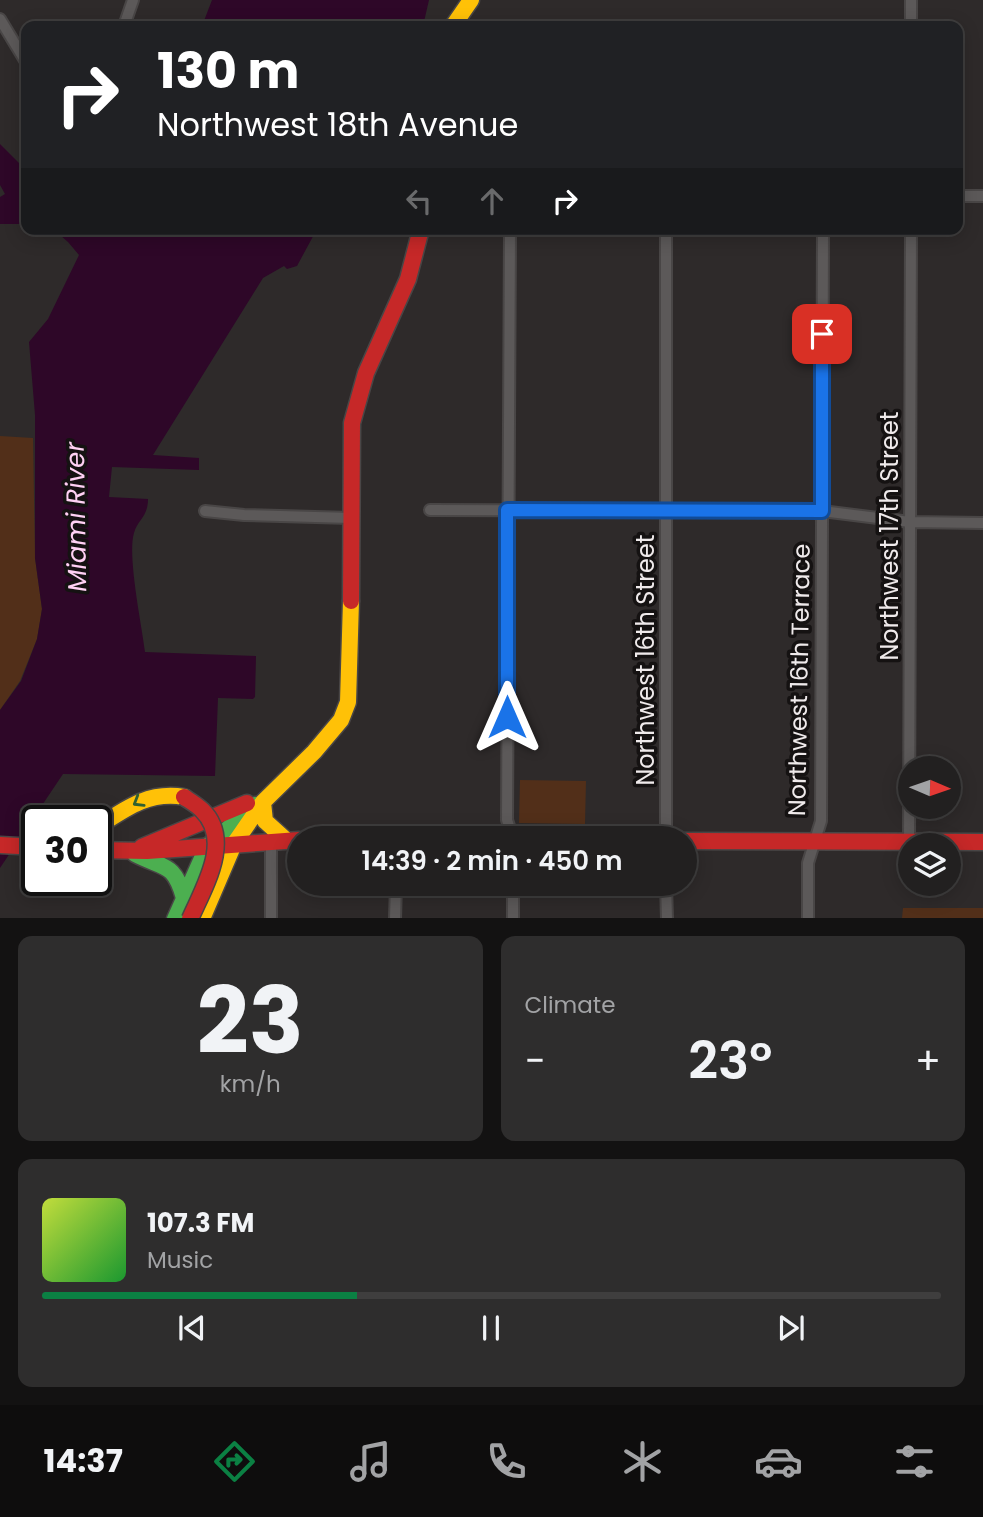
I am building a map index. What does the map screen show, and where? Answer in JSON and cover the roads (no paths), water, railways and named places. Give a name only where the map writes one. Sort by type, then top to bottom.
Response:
[{"type":"main road","points":[[456,21],[471,0]]},
{"type":"main road","points":[[175,918],[207,847],[239,817],[267,797],[314,752],[345,712],[351,680],[351,436],[356,400],[411,272],[420,235]]},
{"type":"main road","points":[[112,818],[149,796],[164,793],[184,797],[198,805],[209,817],[217,844],[215,859],[190,918]]},
{"type":"main road","points":[[267,797],[265,821],[285,841]]},
{"type":"main road","points":[[202,918],[234,844],[267,797]]},
{"type":"main road","points":[[130,851],[267,797]]},
{"type":"main road","points":[[112,850],[285,841]]},
{"type":"main road","points":[[697,841],[898,842]]},
{"type":"main road","points":[[961,842],[983,842]]},
{"type":"main road","points":[[0,845],[21,846]]},
{"type":"main road","points":[[130,851],[148,862],[162,863],[171,868],[179,879],[184,898]]},
{"type":"street","points":[[126,21],[134,0]]},
{"type":"street","points":[[911,0],[911,21]]},
{"type":"street","points":[[0,19],[21,54]]},
{"type":"street","points":[[963,195],[983,196]]},
{"type":"street","points":[[509,826],[507,510],[510,235]]},
{"type":"street","name":"Northwest 16th Street","points":[[666,235],[666,826]]},
{"type":"street","name":"Northwest 16th Terrace","points":[[808,918],[808,863],[821,821],[823,235]]},
{"type":"street","name":"Northwest 17th Street","points":[[909,833],[911,235]]},
{"type":"street","points":[[205,510],[244,515],[351,518]]},
{"type":"street","points":[[430,510],[822,511],[910,522],[983,523]]},
{"type":"street","points":[[271,918],[285,841]]},
{"type":"street","points":[[396,896],[396,918]]},
{"type":"street","points":[[513,896],[513,918]]},
{"type":"street","points":[[666,896],[667,918]]},
{"type":"water","points":[[212,0],[429,0],[424,21],[204,21]]},
{"type":"water","points":[[0,144],[21,165],[21,224],[0,224],[0,197],[5,194],[0,185]]},
{"type":"water","name":"Miami River","points":[[60,235],[314,235],[297,266],[287,269],[284,266],[263,278],[153,455],[199,458],[199,470],[112,467],[109,497],[148,499],[132,544],[145,652],[256,656],[255,697],[218,698],[215,776],[63,774],[42,805],[21,805],[21,837],[0,868],[0,710],[21,681],[37,639],[42,609],[35,558],[35,415],[29,342],[48,319],[79,255]]}]
